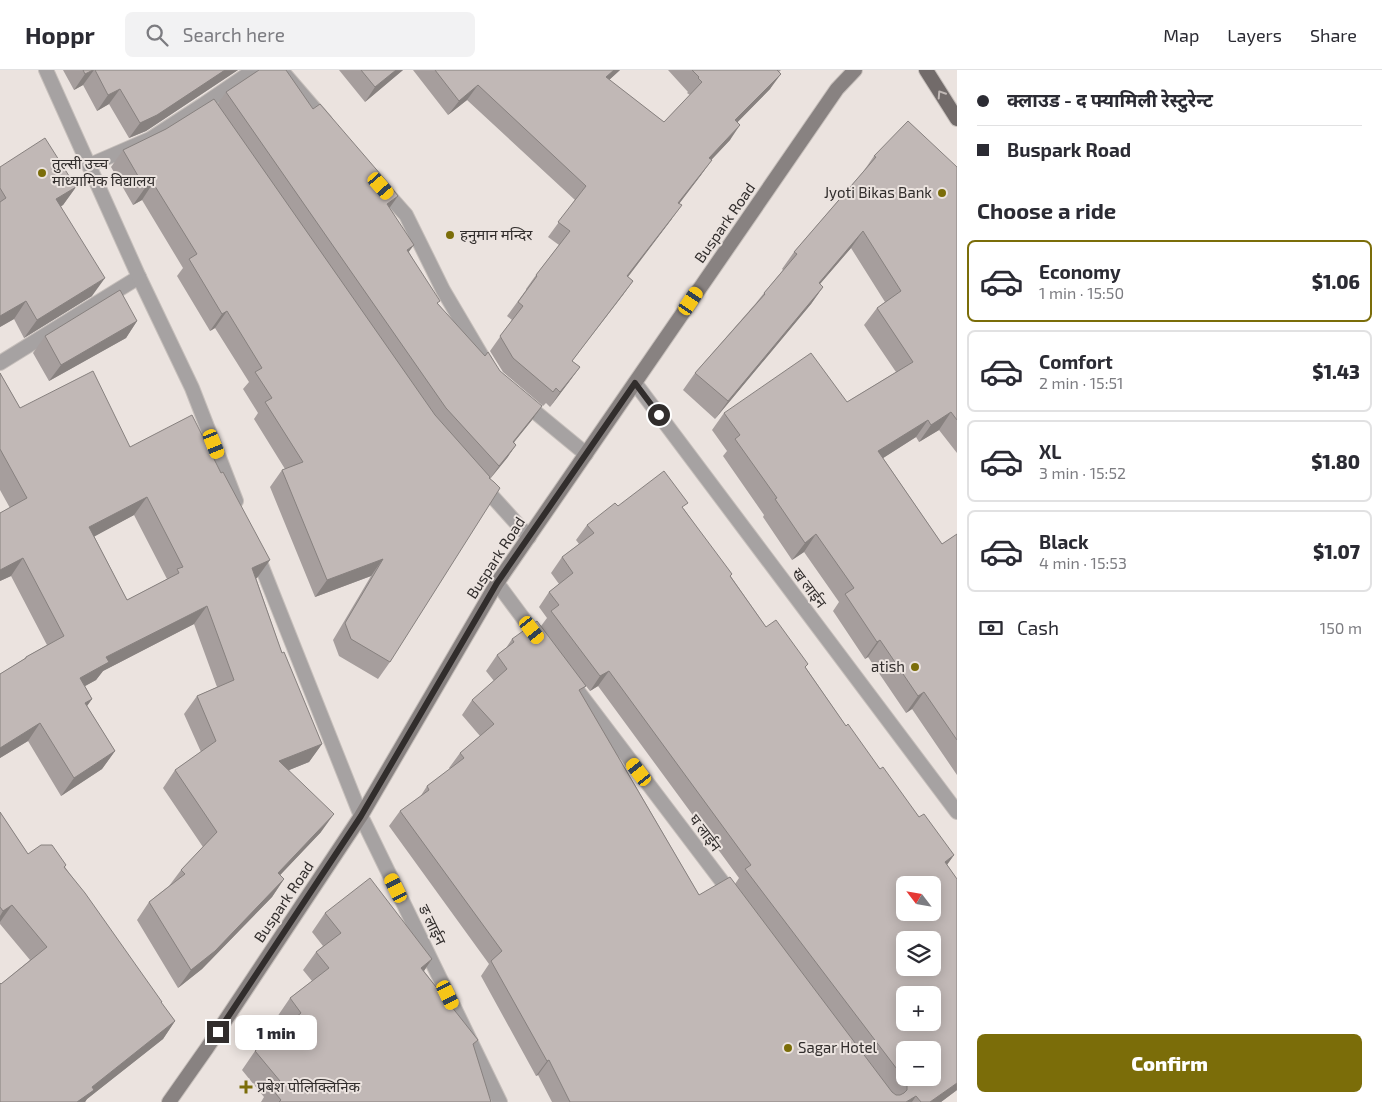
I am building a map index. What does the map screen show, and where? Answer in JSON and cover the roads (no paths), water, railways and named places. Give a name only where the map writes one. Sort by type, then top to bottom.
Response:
[{"type":"main road","name":"Buspark Road","points":[[169,1102],[361,816],[497,583],[837,89],[855,70]]},
{"type":"main road","points":[[926,70],[957,119]]},
{"type":"street","points":[[46,70],[192,388],[240,509]]},
{"type":"street","points":[[90,165],[150,139],[207,108],[254,70]]},
{"type":"street","points":[[281,70],[331,128]]},
{"type":"street","points":[[374,179],[406,215],[443,290],[491,370]]},
{"type":"street","points":[[0,363],[140,277]]},
{"type":"street","name":"ख लाईन","points":[[635,383],[957,812]]},
{"type":"street","points":[[511,391],[586,454]]},
{"type":"street","points":[[476,478],[529,537]]},
{"type":"street","name":"ङ लाईन","points":[[250,537],[361,816],[500,1102]]},
{"type":"street","points":[[497,583],[551,655]]},
{"type":"street","name":"घ लाईन","points":[[569,679],[743,910]]},
{"type":"place","name":"तुल्सी ‍‍उच्च माध्यामिक विद्यालय","points":[[42,173]]},
{"type":"place","name":"Jyoti Bikas Bank","points":[[942,193]]},
{"type":"place","name":"हनुमान मन्दिर","points":[[450,235]]},
{"type":"place","name":"atish","points":[[915,667]]},
{"type":"place","name":"Sagar Hotel","points":[[788,1048]]},
{"type":"place","name":"प्रबेश पोलिक्लिनिक","points":[[246,1087]]}]
